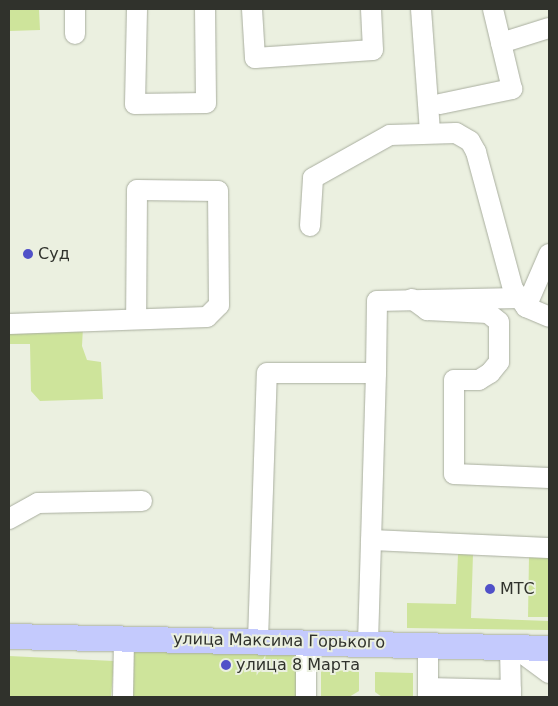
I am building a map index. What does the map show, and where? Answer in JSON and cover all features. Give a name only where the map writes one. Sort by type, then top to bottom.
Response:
[{"type":"main road","name":"улица Максима Горького","points":[[9,636],[368,642],[549,648]]},
{"type":"street","points":[[75,9],[76,34]]},
{"type":"street","points":[[137,9],[135,104],[206,103],[205,9]]},
{"type":"street","points":[[252,9],[255,58],[373,50],[371,9]]},
{"type":"street","points":[[421,9],[430,132]]},
{"type":"street","points":[[440,104],[512,89],[492,9]]},
{"type":"street","points":[[501,43],[549,28]]},
{"type":"street","points":[[310,226],[313,178],[390,135],[456,132],[470,141],[476,152],[522,303]]},
{"type":"street","points":[[9,324],[207,317],[219,304],[218,191],[137,190],[136,319]]},
{"type":"street","points":[[522,303],[549,254]]},
{"type":"street","points":[[412,299],[427,310],[488,313],[499,322],[499,362],[490,373],[479,380],[454,380],[454,474],[549,478]]},
{"type":"street","points":[[368,642],[377,301],[412,299],[522,303],[549,317]]},
{"type":"street","points":[[258,640],[267,373],[376,373]]},
{"type":"street","points":[[9,519],[38,503],[142,501]]},
{"type":"street","points":[[371,540],[549,548]]},
{"type":"street","points":[[122,697],[124,637]]},
{"type":"street","points":[[306,642],[306,697]]},
{"type":"street","points":[[428,645],[428,692],[511,693],[512,648]]},
{"type":"street","points":[[512,648],[549,673]]},
{"type":"green space","points":[[9,9],[39,9],[40,30],[10,31],[9,173]]},
{"type":"green space","points":[[83,327],[82,346],[87,360],[101,362],[103,399],[40,401],[31,391],[30,344],[9,344],[9,329]]},
{"type":"green space","points":[[458,554],[473,554],[471,618],[549,621],[549,630],[407,628],[407,603],[456,604]]},
{"type":"green space","points":[[529,556],[549,556],[549,617],[528,617]]},
{"type":"green space","points":[[130,647],[300,648],[301,697],[130,697]]},
{"type":"green space","points":[[9,656],[114,661],[111,697],[9,697]]},
{"type":"green space","points":[[321,670],[359,671],[359,691],[349,697],[321,697]]},
{"type":"green space","points":[[375,672],[413,673],[413,697],[382,697],[375,692]]},
{"type":"place","name":"Суд","points":[[28,254]]},
{"type":"place","name":"МТС","points":[[490,589]]},
{"type":"place","name":"улица 8 Марта","points":[[226,665]]}]
